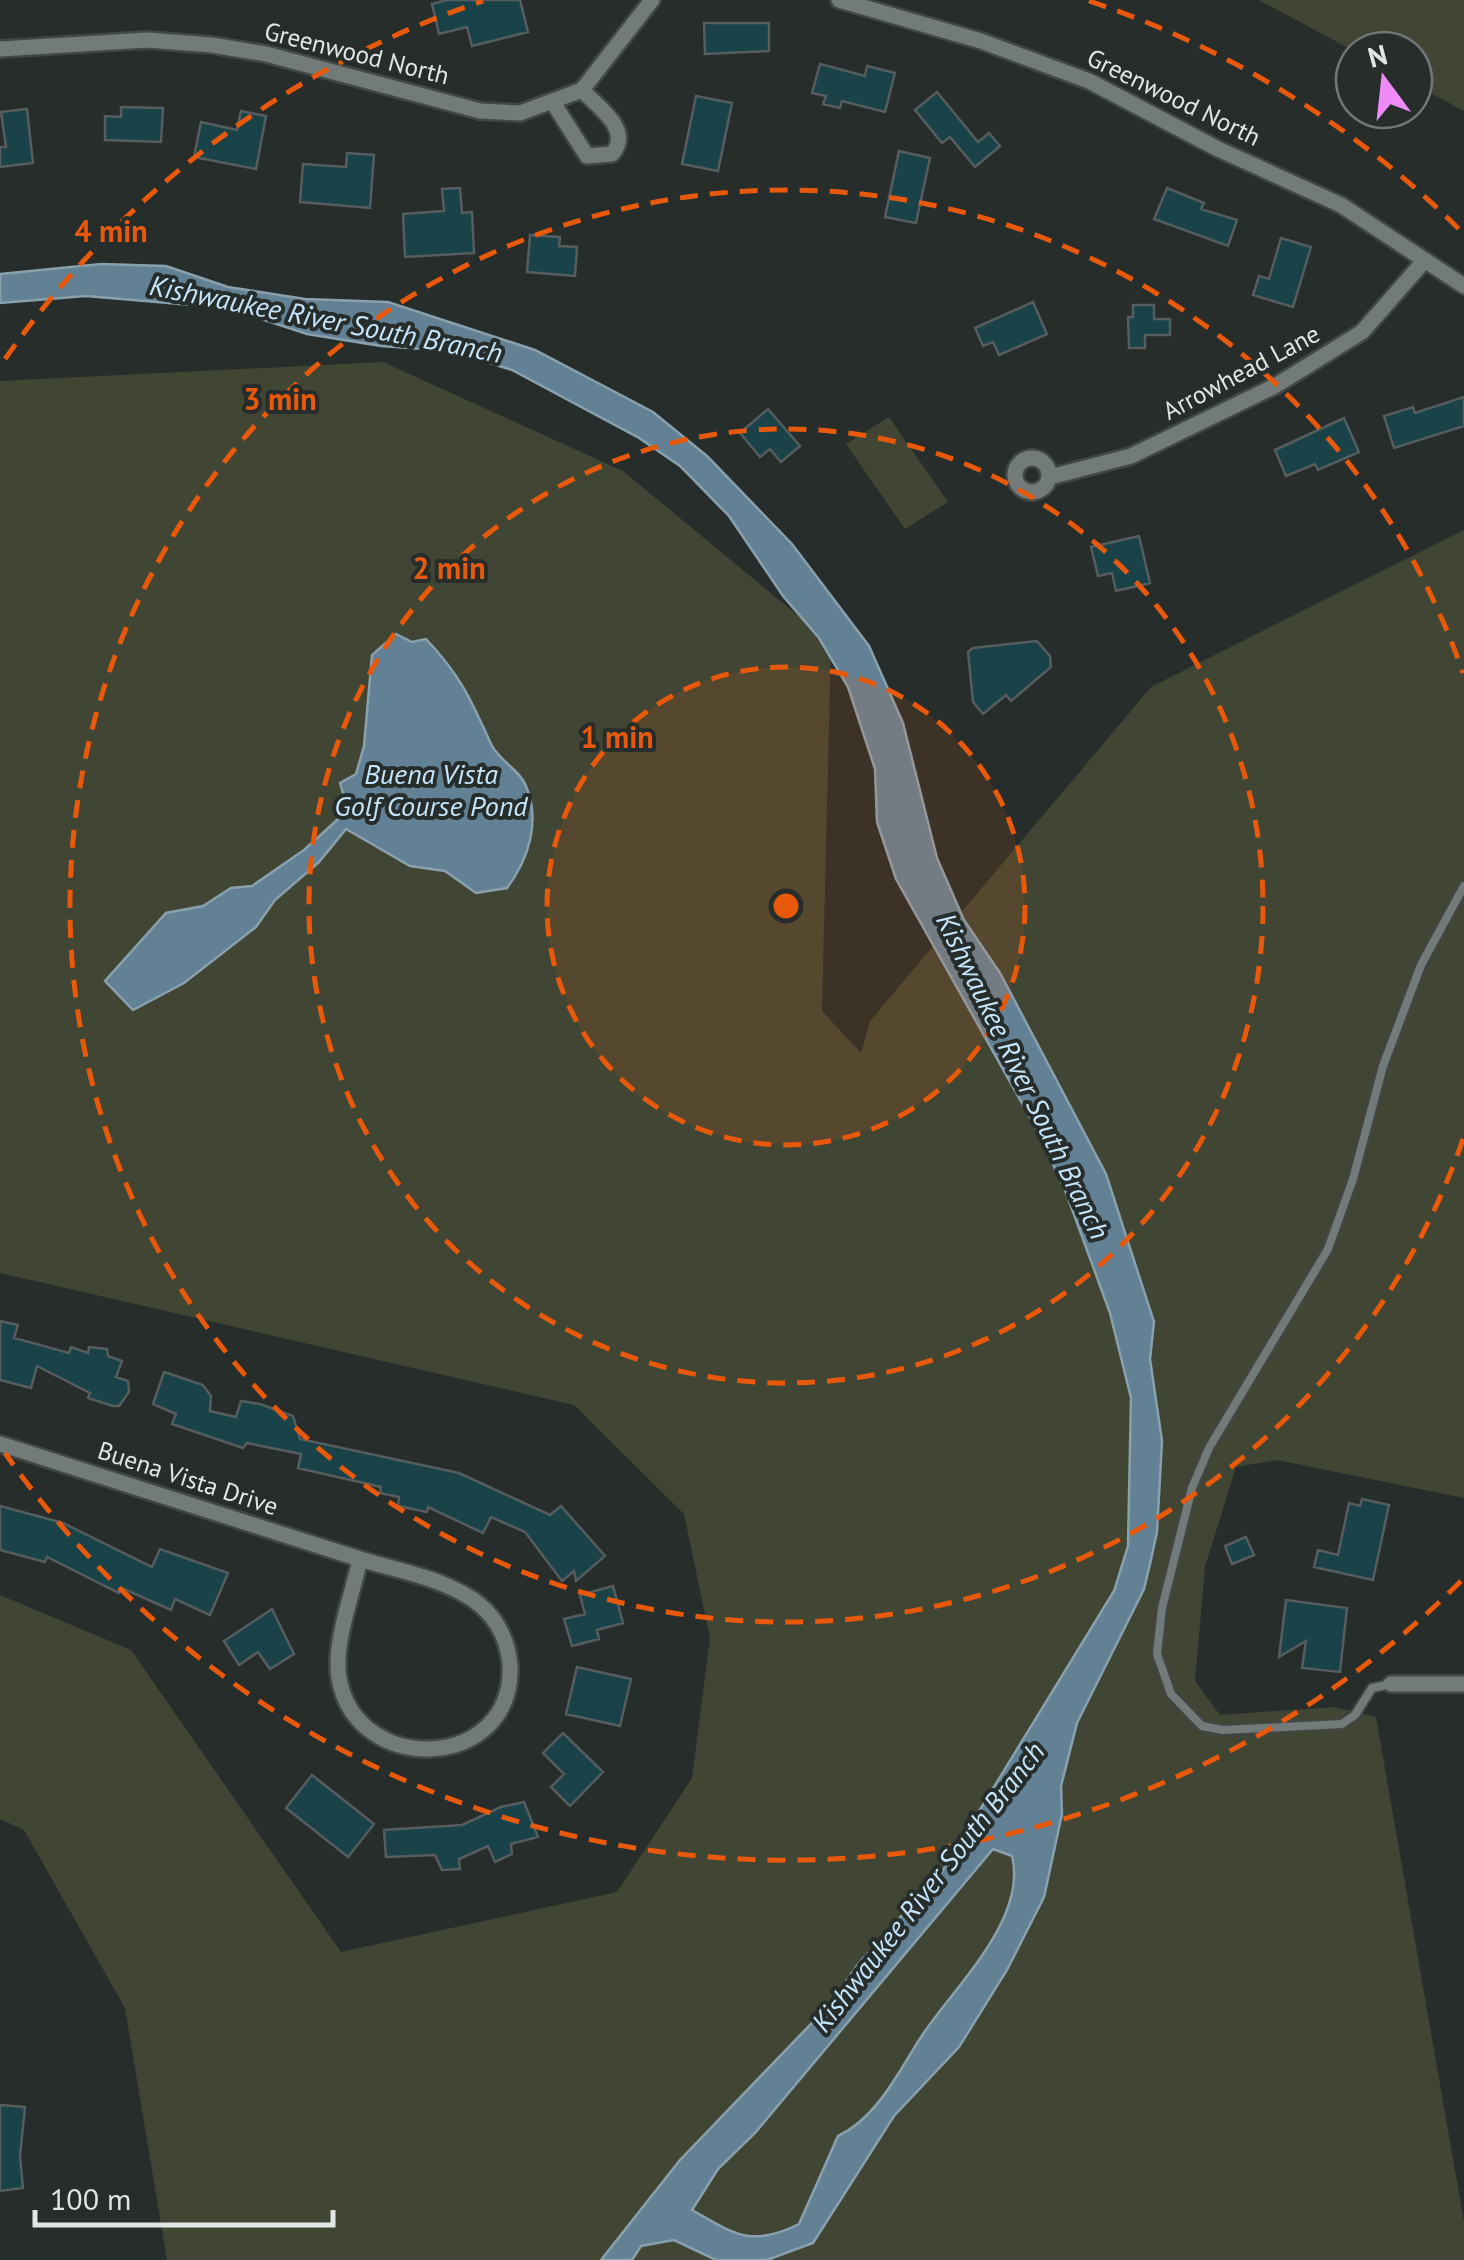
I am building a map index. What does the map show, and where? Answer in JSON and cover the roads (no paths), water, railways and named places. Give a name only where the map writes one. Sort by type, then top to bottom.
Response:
[{"type":"street","name":"Greenwood North","points":[[0,49],[147,40],[212,45],[480,111],[520,114],[582,90],[652,0]]},
{"type":"street","name":"Greenwood North","points":[[839,0],[981,41],[1090,81],[1218,149],[1341,204],[1464,286]]},
{"type":"street","points":[[554,104],[587,156],[612,154],[620,142],[619,132],[582,90]]},
{"type":"street","name":"Arrowhead Lane","points":[[1050,476],[1131,456],[1316,362],[1362,332],[1424,260]]},
{"type":"street","name":"Buena Vista Drive","points":[[0,1444],[360,1558],[454,1590],[484,1608],[495,1621],[509,1653],[508,1688],[493,1719],[470,1740],[434,1751],[416,1751],[380,1738],[353,1713],[344,1697],[337,1660],[360,1558]]},
{"type":"street","points":[[1391,1684],[1464,1684]]},
{"type":"lane","points":[[1391,1684],[1372,1688],[1356,1715],[1342,1724],[1223,1730],[1202,1726],[1188,1716],[1171,1694],[1157,1654],[1162,1608],[1192,1488],[1208,1448],[1328,1250],[1421,965],[1464,886]]},
{"type":"water","name":"Kishwaukee River South Branch","points":[[101,264],[166,266],[228,287],[305,299],[388,302],[535,350],[653,412],[707,456],[792,544],[869,646],[903,723],[937,858],[964,920],[1000,973],[1106,1174],[1154,1322],[1150,1359],[1162,1441],[1157,1532],[1144,1589],[1077,1723],[1061,1786],[1062,1814],[1044,1897],[1007,1970],[959,2047],[894,2116],[813,2243],[767,2260],[716,2260],[674,2240],[641,2246],[632,2260],[601,2260],[680,2160],[831,2003],[858,1964],[943,1870],[1114,1591],[1128,1546],[1131,1398],[1110,1313],[1065,1190],[1036,1128],[896,879],[877,822],[875,769],[848,687],[819,638],[783,596],[729,516],[680,466],[639,438],[512,370],[451,351],[381,346],[307,334],[227,308],[86,296],[0,303],[0,274]],"holes":[[[993,1849],[1012,1856],[1014,1880],[1009,1905],[998,1929],[876,2106],[838,2136],[799,2224],[768,2235],[743,2235],[692,2210],[718,2169],[755,2133]]]},
{"type":"water","name":"Buena Vista Golf Course Pond","points":[[396,634],[412,642],[426,639],[438,652],[464,689],[495,750],[526,786],[532,813],[530,840],[507,888],[476,893],[445,871],[410,866],[346,829],[319,862],[275,900],[256,927],[184,983],[133,1010],[105,981],[166,913],[203,906],[231,888],[252,886],[304,850],[348,810],[340,783],[356,774],[364,746],[372,655]]}]
